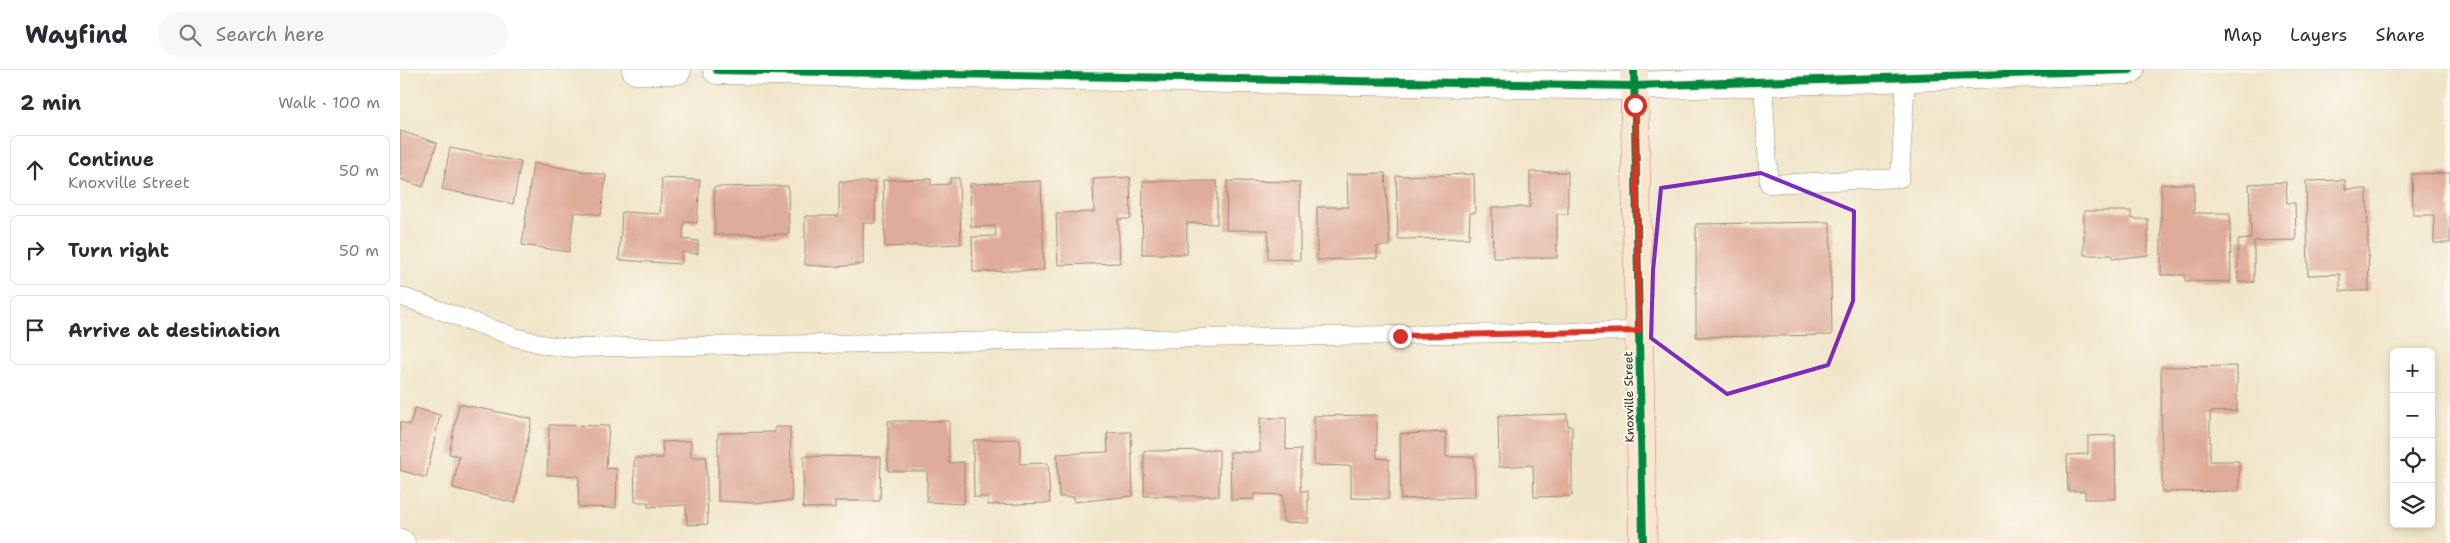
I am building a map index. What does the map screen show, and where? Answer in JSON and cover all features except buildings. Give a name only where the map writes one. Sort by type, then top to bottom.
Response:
[{"type":"street","points":[[636,70],[677,70]]},
{"type":"street","points":[[717,70],[1634,78],[1763,82],[2130,70]]},
{"type":"street","name":"Knoxville Street","points":[[1634,78],[1643,543]]},
{"type":"lane","points":[[1763,82],[1769,184],[1900,178],[1906,77]]},
{"type":"lane","points":[[400,296],[515,337],[546,345],[572,348],[1639,331]]},
{"type":"highlighted area","points":[[1761,173],[1854,211],[1853,301],[1828,365],[1727,394],[1651,338],[1653,271],[1661,188]]},
{"type":"cycle path","points":[[717,70],[1634,86],[2130,70]]},
{"type":"cycle path","points":[[1634,70],[1643,543]]},
{"type":"route","points":[[1400,336],[1639,331],[1635,105]]}]
